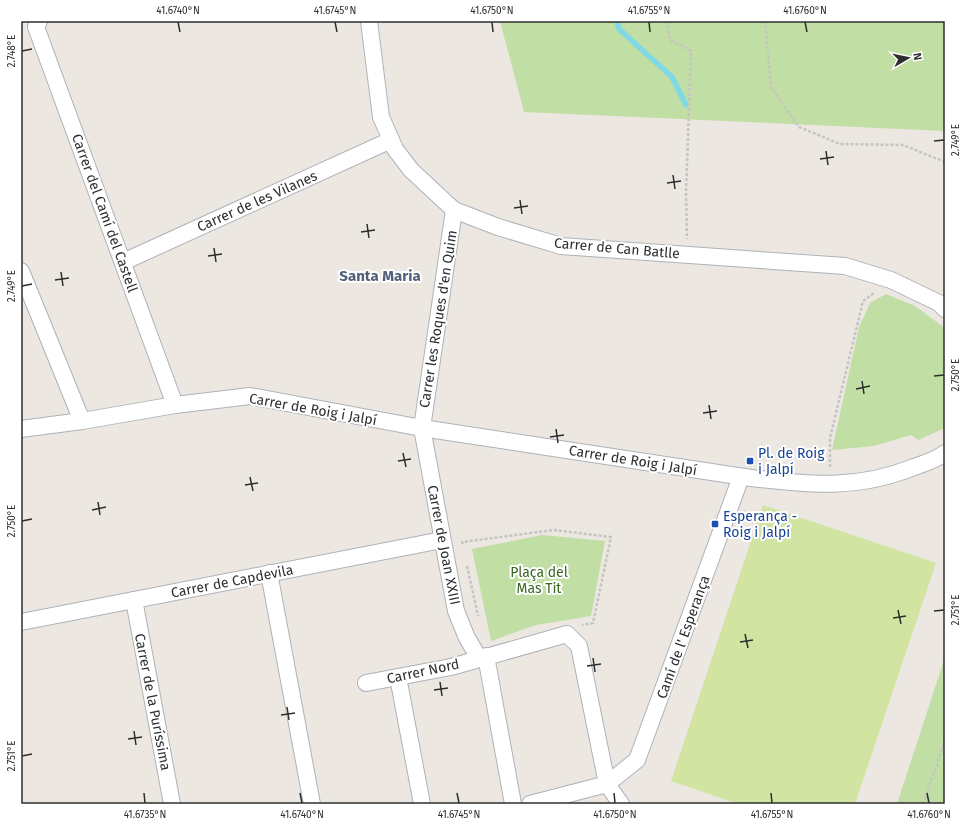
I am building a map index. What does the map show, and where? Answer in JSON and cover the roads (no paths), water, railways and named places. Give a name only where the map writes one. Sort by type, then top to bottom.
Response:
[{"type":"street","name":"Carrer del Camí del Castell","points":[[39,21],[36,27],[175,405]]},
{"type":"street","name":"Carrer de Can Batlle","points":[[369,21],[381,117],[391,140],[411,170],[454,210],[498,227],[561,246],[845,266],[891,280],[939,303],[945,309]]},
{"type":"street","name":"Carrer de les Vilanes","points":[[123,262],[391,140]]},
{"type":"street","name":"Carrer les Roques d'en Quim","points":[[422,428],[454,210]]},
{"type":"street","points":[[21,271],[82,421]]},
{"type":"street","name":"Carrer de Roig i Jalpí","points":[[21,429],[82,421],[175,405],[250,396],[422,428],[741,477],[830,485],[858,483],[904,471],[945,453]]},
{"type":"street","name":"Carrer de Joan XXIII","points":[[422,428],[456,611],[467,638],[483,657],[513,804]]},
{"type":"street","name":"Camí de l' Esperança","points":[[607,784],[638,760],[741,477]]},
{"type":"street","name":"Carrer de Capdevila","points":[[21,622],[442,540]]},
{"type":"street","points":[[269,573],[312,804]]},
{"type":"street","name":"Carrer de la Puríssima","points":[[134,600],[172,804]]},
{"type":"street","points":[[483,657],[567,634],[579,646],[607,784],[621,804]]},
{"type":"street","name":"Carrer Nord","points":[[366,683],[451,667],[483,657]]},
{"type":"street","points":[[398,677],[422,804]]},
{"type":"street","points":[[530,804],[607,784]]},
{"type":"waterway","points":[[617,21],[619,29],[672,77],[686,105]]},
{"type":"place","name":"Pl. de Roig i Jalpí","points":[[750,461]]},
{"type":"place","name":"Esperança - Roig i Jalpí","points":[[715,524]]},
{"type":"district","name":"Santa Maria","points":[[380,276]]},
{"type":"park label","name":"Plaça del Mas Tit","points":[[539,580]]}]
